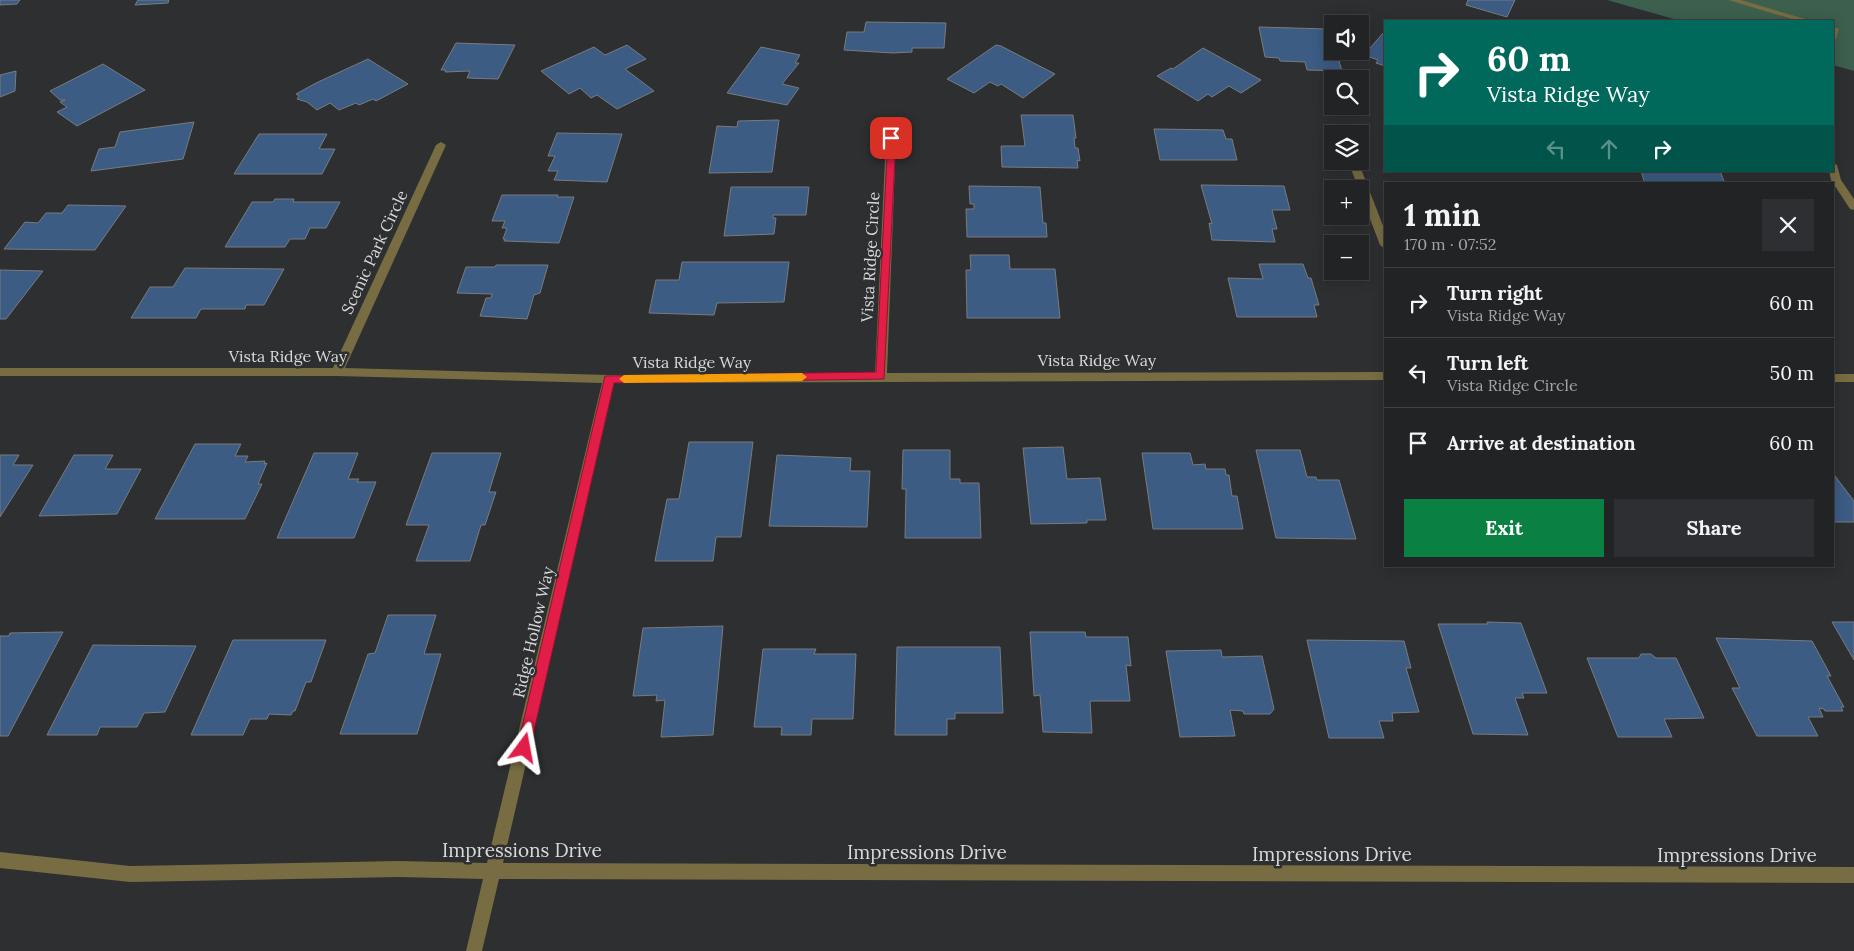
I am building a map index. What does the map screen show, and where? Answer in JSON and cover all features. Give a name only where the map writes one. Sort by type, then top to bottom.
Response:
[{"type":"street","points":[[1732,0],[1804,20]]},
{"type":"street","name":"Vista Ridge Circle","points":[[881,376],[891,138]]},
{"type":"street","name":"Scenic Park Circle","points":[[337,372],[441,145]]},
{"type":"street","points":[[1356,170],[1384,242]]},
{"type":"street","points":[[1834,172],[1836,180],[1854,207]]},
{"type":"street","name":"Vista Ridge Way","points":[[0,372],[337,372],[609,379],[881,376],[1384,376]]},
{"type":"street","points":[[1834,378],[1854,378]]},
{"type":"street","name":"Ridge Hollow Way","points":[[474,951],[609,379]]},
{"type":"street","name":"Impressions Drive","points":[[0,860],[130,874],[399,869],[494,871],[1854,875]]},
{"type":"green space","points":[[1607,0],[1854,0],[1854,71],[1834,65],[1834,20],[1677,20]]},
{"type":"building","points":[[0,0],[20,0],[17,4],[0,5]]},
{"type":"building","points":[[138,0],[169,0],[168,3],[135,5]]},
{"type":"building","points":[[1468,0],[1515,0],[1507,17],[1466,5]]},
{"type":"building","points":[[866,22],[946,23],[944,48],[912,48],[912,52],[893,53],[844,50],[847,32],[864,32]]},
{"type":"building","points":[[1259,27],[1324,29],[1324,60],[1339,60],[1342,70],[1307,70],[1305,62],[1280,61],[1279,58],[1265,57]]},
{"type":"building","points":[[1384,32],[1384,66],[1376,63],[1378,60],[1369,57],[1369,49]]},
{"type":"building","points":[[456,43],[515,45],[498,79],[467,78],[470,71],[445,72],[446,70],[441,70]]},
{"type":"building","points":[[627,45],[646,59],[625,69],[654,91],[617,109],[597,95],[591,98],[580,88],[569,94],[541,71],[594,47],[605,55]]},
{"type":"building","points":[[996,45],[1055,74],[1023,98],[1001,84],[998,86],[990,82],[974,93],[947,79]]},
{"type":"building","points":[[761,47],[800,55],[795,63],[799,63],[782,84],[799,88],[787,105],[727,93]]},
{"type":"building","points":[[1203,48],[1261,80],[1241,93],[1229,86],[1212,97],[1208,94],[1198,101],[1157,76],[1171,68],[1173,69]]},
{"type":"building","points":[[368,59],[408,84],[376,101],[373,99],[359,105],[356,103],[339,110],[330,103],[317,110],[307,102],[297,99],[299,96],[296,94]]},
{"type":"building","points":[[103,64],[145,90],[77,126],[57,112],[67,107],[60,102],[65,100],[60,100],[50,91]]},
{"type":"building","points":[[16,71],[15,91],[0,97],[0,75]]},
{"type":"building","points":[[1021,115],[1073,115],[1076,138],[1074,138],[1075,148],[1078,148],[1080,161],[1077,160],[1078,168],[1002,167],[1001,146],[1025,146]]},
{"type":"building","points":[[779,120],[772,172],[709,173],[717,126],[737,127],[738,121]]},
{"type":"building","points":[[194,122],[183,159],[91,171],[99,149],[115,147],[120,132]]},
{"type":"building","points":[[1154,129],[1223,130],[1226,139],[1232,139],[1237,160],[1160,160]]},
{"type":"building","points":[[557,133],[622,134],[607,182],[554,180],[558,171],[548,171],[555,156],[548,156]]},
{"type":"building","points":[[259,134],[327,134],[319,149],[335,149],[322,174],[234,174]]},
{"type":"building","points":[[1641,172],[1720,172],[1724,182],[1707,182],[1644,182]]},
{"type":"building","points":[[1201,185],[1284,186],[1290,210],[1272,210],[1277,229],[1272,229],[1275,242],[1212,240],[1209,223],[1212,224]]},
{"type":"building","points":[[969,186],[1040,187],[1043,223],[1046,223],[1047,237],[967,237],[966,209],[974,209],[974,204],[970,204]]},
{"type":"building","points":[[731,187],[809,187],[806,215],[773,215],[773,218],[776,218],[774,234],[724,236]]},
{"type":"building","points":[[502,195],[558,195],[557,197],[574,197],[559,243],[504,241],[507,228],[502,228],[505,221],[492,221]]},
{"type":"building","points":[[275,199],[294,199],[293,202],[340,202],[326,228],[310,228],[305,239],[290,239],[285,247],[225,247],[252,202],[273,202]]},
{"type":"building","points":[[68,205],[126,206],[95,250],[4,249],[25,222],[38,223],[46,213],[62,213]]},
{"type":"building","points":[[970,255],[1009,255],[1010,269],[1055,269],[1060,318],[967,318],[966,270],[971,270]]},
{"type":"building","points":[[682,262],[789,262],[784,302],[717,303],[714,315],[649,313],[656,280],[679,280]]},
{"type":"building","points":[[1259,264],[1303,264],[1308,278],[1311,278],[1319,305],[1314,305],[1317,317],[1237,317],[1228,278],[1263,279]]},
{"type":"building","points":[[496,265],[548,265],[540,293],[534,295],[527,319],[480,316],[486,298],[491,298],[492,294],[457,293],[466,267],[495,267]]},
{"type":"building","points":[[185,268],[284,269],[264,305],[246,305],[245,309],[201,309],[196,318],[131,318],[150,287],[173,287]]},
{"type":"building","points":[[0,270],[43,271],[6,319],[0,319]]},
{"type":"building","points":[[689,442],[753,442],[741,537],[716,537],[713,561],[655,561],[667,499],[679,499]]},
{"type":"building","points":[[195,444],[241,444],[235,456],[248,456],[245,462],[265,461],[264,464],[267,463],[258,484],[262,484],[245,519],[155,519]]},
{"type":"building","points":[[1063,447],[1067,479],[1100,478],[1106,520],[1087,520],[1087,523],[1031,524],[1023,448]]},
{"type":"building","points":[[903,450],[950,450],[950,479],[960,479],[960,483],[979,483],[981,538],[905,538],[906,489],[902,489]]},
{"type":"building","points":[[1256,450],[1300,450],[1307,477],[1316,477],[1317,480],[1339,480],[1356,539],[1276,538]]},
{"type":"building","points":[[314,453],[358,453],[348,479],[359,479],[357,482],[376,482],[354,538],[277,538]]},
{"type":"building","points":[[432,453],[501,453],[489,492],[496,492],[485,525],[481,525],[470,561],[416,561],[429,525],[406,525]]},
{"type":"building","points":[[1142,453],[1190,453],[1193,465],[1205,464],[1206,469],[1225,469],[1226,475],[1229,475],[1232,496],[1237,496],[1243,529],[1153,529]]},
{"type":"building","points":[[0,455],[19,455],[13,465],[33,465],[0,517]]},
{"type":"building","points":[[74,455],[113,455],[105,469],[141,469],[117,514],[39,516]]},
{"type":"building","points":[[777,455],[851,458],[850,471],[870,471],[867,527],[769,526]]},
{"type":"building","points":[[1834,475],[1854,501],[1854,522],[1834,522]]},
{"type":"building","points":[[388,615],[436,615],[424,654],[441,654],[417,734],[340,734],[368,654],[375,653]]},
{"type":"building","points":[[1487,622],[1521,623],[1547,693],[1522,693],[1524,698],[1515,698],[1528,735],[1473,734],[1438,624],[1488,624]]},
{"type":"building","points":[[1832,622],[1854,622],[1854,660]]},
{"type":"building","points":[[723,626],[713,735],[661,737],[665,700],[656,701],[657,695],[633,696],[643,628]]},
{"type":"building","points":[[63,632],[8,736],[0,736],[0,636],[9,636],[10,633]]},
{"type":"building","points":[[1030,632],[1085,632],[1086,637],[1128,637],[1131,666],[1126,665],[1130,701],[1090,701],[1092,733],[1043,732],[1040,695],[1034,696]]},
{"type":"building","points":[[1716,638],[1812,641],[1831,676],[1827,676],[1844,707],[1841,707],[1843,711],[1825,711],[1819,708],[1823,717],[1808,717],[1818,736],[1757,736],[1732,688],[1740,688]]},
{"type":"building","points":[[233,640],[326,640],[311,682],[306,682],[295,711],[291,715],[269,714],[267,719],[250,719],[243,735],[191,735]]},
{"type":"building","points":[[1307,640],[1404,641],[1411,668],[1406,668],[1419,712],[1392,713],[1393,721],[1379,721],[1384,738],[1329,738]]},
{"type":"building","points":[[93,645],[196,646],[165,712],[144,713],[137,727],[100,727],[97,735],[47,735]]},
{"type":"building","points":[[897,647],[1000,647],[1003,713],[955,713],[955,719],[947,719],[947,735],[895,735]]},
{"type":"building","points":[[763,649],[816,649],[814,654],[856,654],[853,719],[812,719],[811,735],[781,735],[782,727],[754,727]]},
{"type":"building","points":[[1221,650],[1222,657],[1262,656],[1274,709],[1270,714],[1244,714],[1243,711],[1230,710],[1235,736],[1180,737],[1166,651]]},
{"type":"building","points":[[1641,654],[1651,654],[1656,658],[1676,658],[1704,718],[1664,719],[1672,737],[1618,737],[1587,658],[1639,658]]},
{"type":"slow traffic","points":[[624,379],[802,377]]},
{"type":"route","points":[[524,748],[609,379],[881,376],[891,138]]}]
